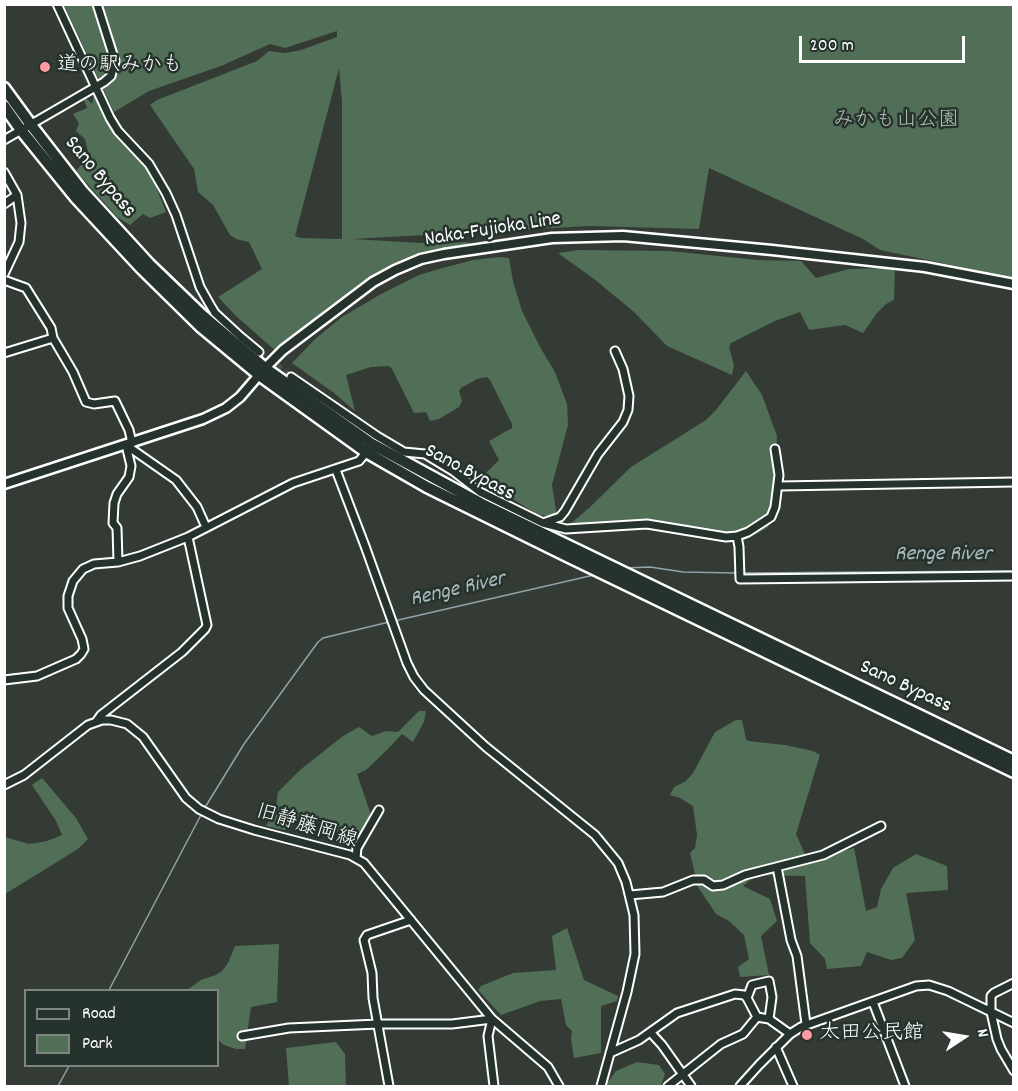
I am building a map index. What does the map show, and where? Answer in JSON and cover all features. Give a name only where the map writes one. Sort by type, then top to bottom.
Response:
[{"type":"highway","name":"Sano Bypass","points":[[4,88],[26,128],[76,198],[135,262],[201,327],[262,371],[372,444],[427,487],[1014,772]]},
{"type":"highway","name":"Sano Bypass","points":[[4,106],[26,128]]},
{"type":"highway","name":"Sano Bypass","points":[[372,444],[482,504],[1014,761]]},
{"type":"main road","name":"Naka-Fujioka Line","points":[[4,484],[203,419],[226,408],[240,397],[283,350],[356,295],[395,270],[421,259],[444,254],[552,238],[623,236],[925,267],[1014,284]]},
{"type":"street","points":[[57,4],[118,131],[149,165],[166,193],[208,303],[240,337],[259,351]]},
{"type":"street","points":[[4,140],[111,76],[115,61],[97,4]]},
{"type":"street","points":[[4,172],[17,195],[21,214],[18,242],[4,274]]},
{"type":"street","points":[[4,204],[17,195]]},
{"type":"street","points":[[4,280],[26,288],[51,328],[53,338],[73,372],[86,402],[94,404],[115,401],[129,430],[131,466],[129,477],[117,494],[114,503],[113,523],[117,528],[118,562]]},
{"type":"street","points":[[4,353],[53,338]]},
{"type":"street","points":[[543,523],[560,517],[565,511],[598,454],[622,422],[628,410],[627,387],[623,369],[615,351]]},
{"type":"street","points":[[291,377],[372,444],[404,453],[425,454],[453,471],[480,492],[543,523],[567,529],[647,524],[726,537],[737,536],[762,525],[771,517],[778,486],[775,448]]},
{"type":"street","points":[[129,444],[176,480],[197,507],[206,527]]},
{"type":"street","points":[[4,681],[37,676],[76,659],[81,654],[84,649],[82,639],[68,608],[68,596],[74,581],[83,569],[94,564],[118,562],[140,556],[188,537],[293,483],[359,461],[372,444]]},
{"type":"street","points":[[336,470],[406,663],[424,690],[486,747],[595,835],[618,862],[630,895],[634,915],[635,954],[601,1086]]},
{"type":"street","points":[[778,486],[1014,482]]},
{"type":"street","points":[[737,536],[740,578],[854,579],[1014,576]]},
{"type":"street","points":[[4,784],[24,775],[82,728],[96,722],[101,715],[182,652],[205,629],[207,625],[188,537]]},
{"type":"street","name":"旧静藤岡線","points":[[96,722],[111,720],[122,722],[137,731],[149,744],[186,798],[194,806],[210,815],[254,830],[356,858],[364,863],[492,1019],[548,1067],[560,1086]]},
{"type":"street","points":[[356,858],[357,848],[379,810]]},
{"type":"street","points":[[630,895],[663,892],[693,880],[704,880],[713,886],[723,885],[745,875],[823,855],[880,826]]},
{"type":"street","points":[[777,867],[791,940],[797,956],[806,1024]]},
{"type":"street","points":[[389,1086],[373,998],[372,973],[364,940],[367,936],[411,920]]},
{"type":"street","points":[[747,998],[752,985],[769,981],[772,997],[769,1018]]},
{"type":"street","points":[[1014,983],[991,996],[991,1012],[1000,1049],[1014,1071]]},
{"type":"street","points":[[741,1086],[776,1047],[806,1024],[916,986],[929,986],[948,991],[1014,1023]]},
{"type":"street","points":[[610,1053],[651,1033],[669,1018],[689,1008],[735,994],[744,994],[757,1017]]},
{"type":"street","points":[[873,1002],[905,1086]]},
{"type":"street","points":[[757,1017],[769,1018],[790,1034]]},
{"type":"street","points":[[668,1086],[721,1044],[743,1034],[757,1017]]},
{"type":"street","points":[[242,1036],[289,1028],[378,1024],[452,1024],[492,1019],[488,1036],[494,1086]]},
{"type":"street","points":[[651,1033],[691,1086]]},
{"type":"street","points":[[776,1047],[793,1086]]},
{"type":"green space","name":"みかも山公園","points":[[64,5],[1013,5],[1013,278],[880,250],[863,239],[709,168],[699,229],[590,226],[352,239],[440,244],[466,242],[476,245],[439,252],[398,266],[363,284],[309,324],[278,353],[218,297],[262,269],[249,242],[230,235],[213,205],[198,192],[194,169],[150,105],[157,100],[257,61],[269,51],[285,53],[301,50],[337,37],[337,31],[285,48],[270,44],[221,66],[149,91],[114,112]],"holes":[[[339,68],[342,102],[342,239],[300,238],[295,236]]]},
{"type":"green space","points":[[94,95],[113,131],[145,167],[166,212],[150,218],[143,214],[130,225],[117,217],[76,171],[89,156],[85,139],[76,131],[79,123],[73,114],[87,108],[84,100],[86,98],[92,104]]},
{"type":"green space","points":[[578,250],[670,251],[758,260],[801,261],[816,278],[849,269],[895,268],[894,300],[877,313],[863,333],[845,325],[809,330],[800,312],[775,321],[731,343],[729,347],[734,365],[732,375],[667,346],[634,312],[558,253]]},
{"type":"green space","points":[[509,258],[522,311],[555,372],[567,404],[568,425],[552,485],[557,516],[537,514],[480,479],[499,460],[489,441],[512,428],[487,377],[477,379],[461,388],[459,391],[462,401],[459,407],[439,419],[430,421],[426,412],[414,413],[389,366],[371,367],[346,375],[355,411],[292,363],[315,339],[342,317],[381,294],[419,275],[473,260]]},
{"type":"green space","points":[[746,371],[762,395],[777,436],[774,517],[767,528],[737,542],[654,527],[569,525],[631,467],[706,420]]},
{"type":"green space","points":[[419,711],[426,711],[424,722],[413,742],[402,734],[366,770],[357,774],[371,815],[356,840],[330,833],[321,819],[305,819],[285,830],[266,826],[276,807],[278,792],[300,770],[343,736],[359,727],[372,736],[386,731],[398,732]]},
{"type":"green space","points":[[736,720],[742,720],[748,741],[785,745],[813,751],[820,755],[796,834],[808,861],[854,848],[866,911],[877,907],[881,889],[893,868],[916,854],[947,866],[948,890],[906,893],[915,940],[902,958],[891,960],[867,952],[861,966],[827,969],[825,959],[810,943],[805,876],[756,875],[743,886],[770,899],[777,921],[761,936],[769,975],[740,977],[738,967],[749,959],[744,935],[729,921],[716,914],[698,887],[690,853],[695,848],[697,835],[693,806],[670,795],[674,787],[686,781],[693,773],[715,732]]},
{"type":"green space","points":[[42,778],[76,818],[88,839],[79,848],[5,894],[5,837],[29,844],[47,841],[62,835],[56,821],[32,785]]},
{"type":"green space","points":[[567,928],[584,980],[618,996],[617,1001],[601,1006],[601,1053],[574,1058],[572,1031],[566,1025],[561,999],[540,1001],[501,1015],[478,990],[481,986],[513,973],[556,970],[552,936]]},
{"type":"green space","points":[[279,944],[277,1002],[251,1007],[245,1049],[236,1049],[219,1041],[219,989],[188,989],[201,980],[222,971],[235,946]]},
{"type":"green space","points":[[336,1042],[345,1054],[346,1086],[289,1086],[286,1048]]},
{"type":"green space","points":[[637,1062],[659,1065],[665,1074],[661,1086],[605,1086],[616,1071]]},
{"type":"waterway","name":"Renge River","points":[[625,568],[650,567],[683,572],[736,573]]},
{"type":"waterway","name":"Renge River","points":[[741,573],[1014,571]]},
{"type":"waterway","name":"Renge River","points":[[394,621],[594,575]]},
{"type":"waterway","name":"Renge River","points":[[204,809],[244,744],[318,642],[323,638],[389,622]]},
{"type":"waterway","name":"Renge River","points":[[110,989],[202,813]]},
{"type":"waterway","name":"Renge River","points":[[58,1086],[68,1067]]},
{"type":"tunnel","points":[[259,352],[291,377]]},
{"type":"place","name":"道の駅みかも","points":[[45,67]]},
{"type":"place","name":"太田公民館","points":[[807,1035]]}]
